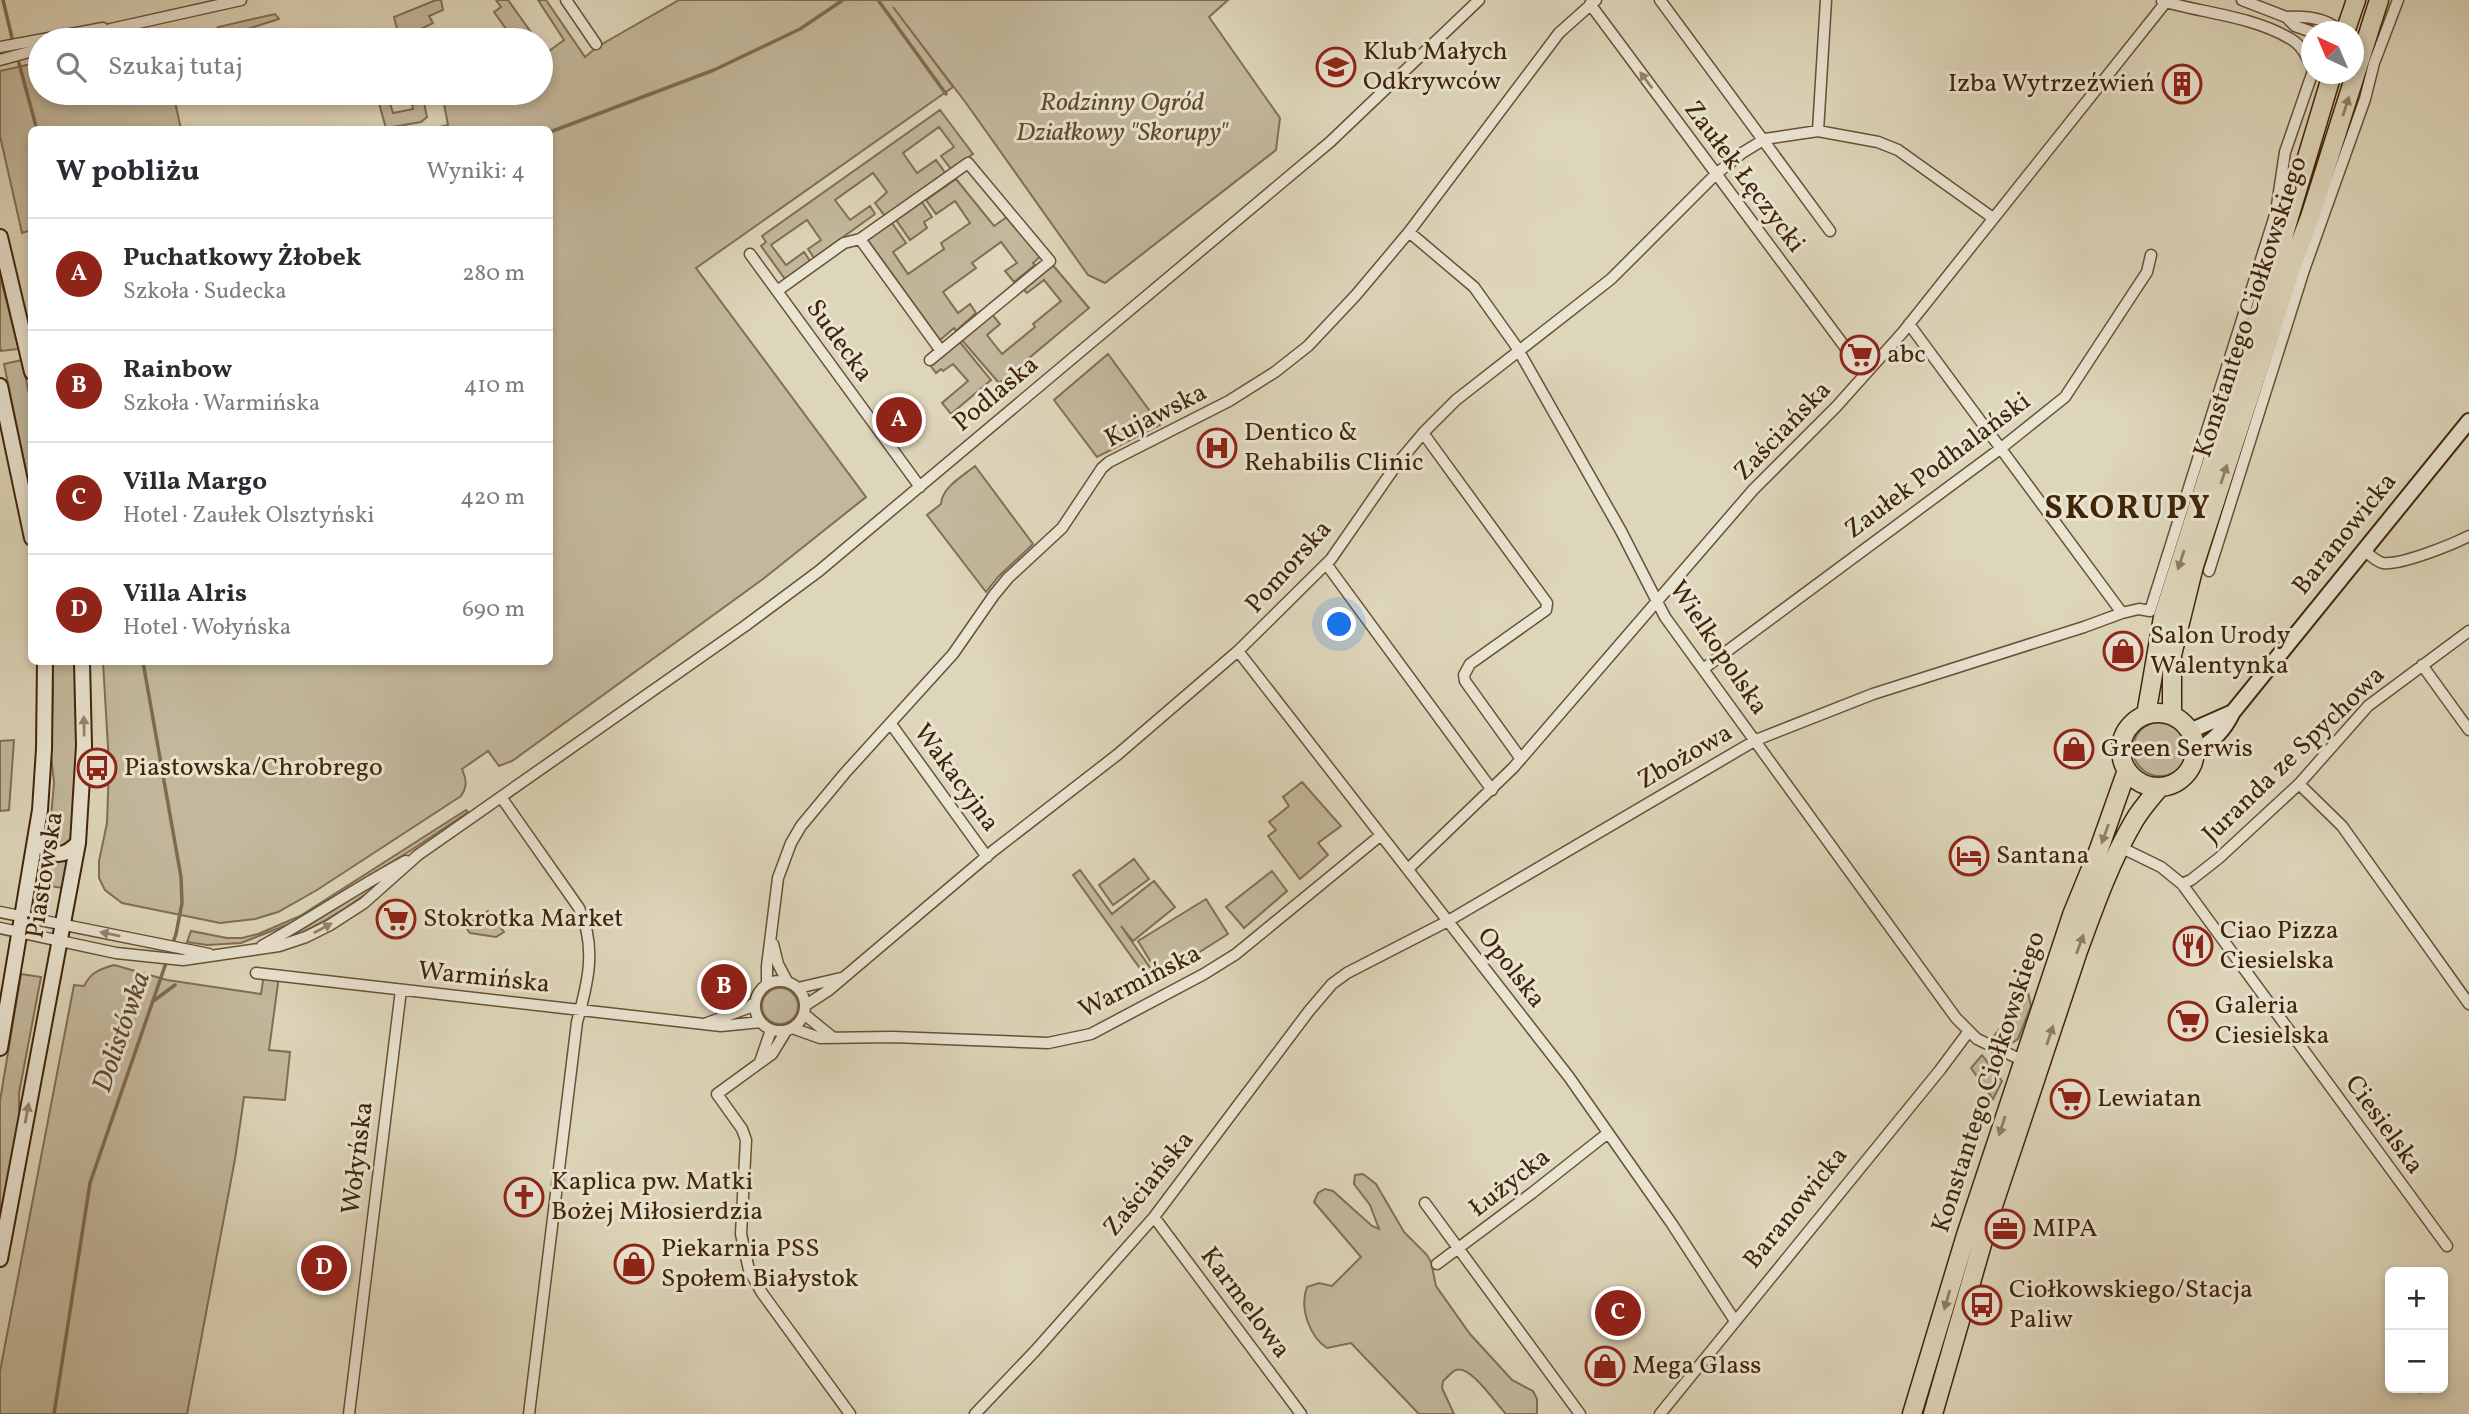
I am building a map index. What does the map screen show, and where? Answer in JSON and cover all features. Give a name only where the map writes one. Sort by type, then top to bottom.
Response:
[{"type":"highway","points":[[2349,21],[2356,0]]},
{"type":"highway","name":"Konstantego Ciołkowskiego","points":[[2364,32],[2379,0]]},
{"type":"highway","name":"Konstantego Ciołkowskiego","points":[[2146,715],[2163,617],[2329,84]]},
{"type":"highway","name":"Konstantego Ciołkowskiego","points":[[2172,715],[2172,655],[2194,566],[2314,205],[2347,84]]},
{"type":"highway","points":[[2146,715],[2172,715],[2190,731],[2194,741],[2195,752],[2188,772],[2170,785],[2147,785],[2127,770],[2121,750],[2124,735],[2136,720],[2146,715]]},
{"type":"highway","name":"Konstantego Ciołkowskiego","points":[[1912,1414],[1966,1235],[2072,915],[2127,770]]},
{"type":"highway","name":"Konstantego Ciołkowskiego","points":[[1933,1414],[1970,1282],[2078,951],[2120,847],[2135,819],[2160,786]]},
{"type":"main road","points":[[0,237],[28,355]]},
{"type":"main road","points":[[0,386],[28,519]]},
{"type":"main road","name":"Baranowicka","points":[[2195,752],[2213,741],[2226,726],[2233,712],[2469,421]]},
{"type":"main road","name":"Piastowska","points":[[0,1048],[36,834],[44,748],[45,665]]},
{"type":"main road","name":"Piastowska","points":[[0,1259],[78,843],[84,746],[82,665]]},
{"type":"main road","name":"Baranowicka","points":[[2190,731],[2233,712]]},
{"type":"main road","points":[[36,834],[52,853],[62,854],[78,843]]},
{"type":"street","points":[[115,28],[241,0]]},
{"type":"street","points":[[566,0],[596,44]]},
{"type":"street","name":"Podlaska","points":[[418,855],[796,588],[1316,154],[1479,0]]},
{"type":"street","points":[[1660,0],[1765,139],[1830,231]]},
{"type":"street","points":[[1818,131],[1826,0]]},
{"type":"street","points":[[2242,0],[2286,17],[2301,28]]},
{"type":"street","points":[[2210,571],[2304,270],[2398,0]]},
{"type":"street","points":[[2163,1],[2274,31],[2289,37],[2301,51]]},
{"type":"street","name":"Zaściańska","points":[[1408,869],[1521,759],[1753,490],[1836,407],[1909,324],[2163,1]]},
{"type":"street","name":"Zaułek Łęczycki","points":[[1593,2],[1716,174],[1865,374]]},
{"type":"street","name":"Kujawska","points":[[767,984],[776,891],[791,843],[818,803],[953,654],[1009,578],[1062,528],[1102,468],[1229,401],[1290,361],[1327,327],[1409,232],[1559,33],[1593,2]]},
{"type":"street","points":[[2286,17],[2303,16],[2324,21]]},
{"type":"street","points":[[2,46],[28,41]]},
{"type":"street","points":[[3,59],[28,53]]},
{"type":"street","name":"Zbożowa","points":[[1347,973],[1448,921],[1756,740],[1874,694],[2122,613],[2139,609],[2150,611],[2272,225],[2280,194],[2285,152],[2309,84]]},
{"type":"street","name":"Pomorska","points":[[805,1010],[987,857],[1117,755],[1238,651],[1326,565],[1397,464],[1456,400],[1611,279],[1716,174],[1741,153],[1765,139],[1818,131],[1878,142],[1898,150],[1993,218]]},
{"type":"street","points":[[777,291],[844,243],[860,239],[968,163],[1050,261],[930,360]]},
{"type":"street","name":"Wielkopolska","points":[[1409,232],[1474,287],[1519,351],[1665,617],[1956,1018],[1984,1043],[2024,1061]]},
{"type":"street","points":[[860,239],[941,351]]},
{"type":"street","name":"Sudecka","points":[[750,254],[920,487]]},
{"type":"street","name":"Zaułek Podhalański","points":[[1703,669],[2000,449],[2065,397],[2147,272],[2151,255]]},
{"type":"street","points":[[1909,324],[2122,613]]},
{"type":"street","points":[[1423,433],[1547,603],[1546,610],[1470,664],[1464,675],[1465,681],[1521,759]]},
{"type":"street","points":[[2364,550],[2377,561],[2384,563],[2428,554],[2469,536]]},
{"type":"street","points":[[1326,565],[1492,790]]},
{"type":"street","name":"Juranda ze Spychowa","points":[[2182,884],[2220,858],[2299,784],[2368,706],[2469,631]]},
{"type":"street","name":"Opolska","points":[[1238,651],[1569,1077],[1735,1321]]},
{"type":"street","points":[[2422,665],[2469,730]]},
{"type":"street","name":"Wakacyjna","points":[[891,724],[987,857]]},
{"type":"street","points":[[2299,784],[2342,826],[2469,1004]]},
{"type":"street","points":[[501,797],[579,908],[587,927],[590,962],[576,1028],[529,1414]]},
{"type":"street","name":"Warmińska","points":[[789,1030],[820,1038],[831,1036],[1048,1043],[1091,1034],[1236,954],[1381,835]]},
{"type":"street","name":"Ciesielska","points":[[2120,847],[2161,867],[2182,884],[2447,1246]]},
{"type":"street","points":[[259,948],[354,890],[418,855]]},
{"type":"street","points":[[0,928],[117,953],[183,960],[259,948],[292,942],[330,925],[364,903],[418,855]]},
{"type":"street","points":[[0,912],[213,955]]},
{"type":"street","name":"Kujawska","points":[[772,940],[779,964],[788,981]]},
{"type":"street","name":"Warmińska","points":[[256,973],[721,1026],[761,1022]]},
{"type":"street","name":"Zaściańska","points":[[975,1414],[1154,1217],[1309,1011],[1332,984],[1347,973]]},
{"type":"street","name":"Pomorska","points":[[798,988],[841,978]]},
{"type":"street","points":[[789,1030],[771,1030],[757,1016],[755,1002],[759,993],[774,981],[788,981],[798,988],[805,1010],[831,1036]]},
{"type":"street","name":"Wołyńska","points":[[349,1414],[401,990]]},
{"type":"street","name":"Warmińska","points":[[707,1023],[748,1008],[755,1002]]},
{"type":"street","points":[[805,1010],[800,1022],[789,1030],[772,1054],[716,1094],[746,1140],[741,1215],[746,1258],[762,1293],[850,1414]]},
{"type":"street","points":[[760,1062],[771,1030]]},
{"type":"street","name":"Baranowicka","points":[[1660,1414],[1969,1031]]},
{"type":"street","name":"Łużycka","points":[[1437,1264],[1608,1133]]},
{"type":"street","points":[[1425,1203],[1580,1414]]},
{"type":"street","name":"Karmelowa","points":[[1154,1217],[1301,1414]]},
{"type":"green space","points":[[441,0],[443,10],[429,16],[433,23],[423,28],[397,28],[394,17]]},
{"type":"green space","points":[[496,0],[508,0],[528,28],[505,28],[494,12],[501,7]]},
{"type":"green space","name":"Rodzinny Ogród Działkowy \"Skorupy\"","points":[[538,0],[546,0],[585,57],[597,47],[679,0],[1228,0],[1209,17],[1280,118],[1276,150],[1105,283],[1088,275],[966,103],[893,7],[953,87],[696,268],[866,497],[763,579],[512,761],[499,766],[488,751],[462,769],[466,782],[461,796],[317,890],[278,912],[255,919],[220,923],[122,903],[105,890],[99,878],[99,861],[107,823],[109,764],[103,665],[553,665],[553,126],[444,126],[448,125],[444,105],[553,105],[553,48],[564,40]]},
{"type":"green space","points":[[275,14],[279,19],[251,28],[218,27]]},
{"type":"green space","points":[[28,65],[28,105],[176,105],[180,126],[28,126],[28,231],[22,233],[0,136],[0,71]]},
{"type":"green space","points":[[379,105],[391,105],[393,113],[413,109],[412,105],[424,105],[427,117],[421,122],[385,126]]},
{"type":"green space","points":[[940,110],[973,154],[951,169],[941,156],[954,147],[939,127],[903,153],[917,173],[936,160],[946,174],[885,216],[875,203],[887,192],[873,173],[835,200],[850,220],[870,206],[875,214],[814,258],[808,249],[821,240],[807,220],[771,245],[786,265],[804,252],[810,261],[785,279],[761,246],[766,242],[762,236]]},
{"type":"green space","points":[[956,179],[994,226],[1007,217],[1041,256],[1033,263],[1035,265],[1014,282],[1005,271],[1017,263],[1001,242],[972,263],[976,268],[943,292],[958,313],[970,304],[976,313],[956,331],[954,328],[940,340],[867,239],[892,223],[906,243],[893,252],[908,274],[944,249],[941,243],[970,223],[955,201],[936,214],[926,200]]},
{"type":"green space","points":[[922,202],[932,217],[924,222],[927,228],[910,240],[896,220]]},
{"type":"green space","points":[[1051,263],[1089,308],[999,383],[961,339],[991,313],[1000,324],[987,335],[1002,354],[1035,327],[1033,324],[1061,301],[1044,280],[1027,293],[1022,288]]},
{"type":"green space","points":[[0,276],[19,349],[1,351]]},
{"type":"green space","points":[[959,341],[991,380],[951,414],[942,403],[968,381],[953,364],[936,373],[930,365]]},
{"type":"green space","points":[[1108,354],[1160,425],[1097,457],[1054,400]]},
{"type":"green space","points":[[22,360],[28,389],[28,481],[4,364]]},
{"type":"green space","points":[[975,466],[1033,544],[986,592],[927,515],[941,504],[949,487]]},
{"type":"green space","points":[[51,665],[74,665],[78,698],[76,791],[70,842],[66,846],[58,847],[49,840],[54,783],[51,755]]},
{"type":"green space","points":[[2160,722],[2179,730],[2187,749],[2179,768],[2160,776],[2141,768],[2133,749],[2141,730]]},
{"type":"green space","points":[[14,740],[9,810],[0,811],[0,741]]},
{"type":"green space","points":[[1302,782],[1341,826],[1318,843],[1328,855],[1300,879],[1268,836],[1276,830],[1269,822],[1289,806],[1283,797]]},
{"type":"green space","points":[[466,810],[468,812],[413,849],[292,923],[241,943],[207,945],[187,942],[191,931],[242,938],[300,916]]},
{"type":"green space","points":[[46,856],[59,861],[69,858],[63,888],[41,885]]},
{"type":"green space","points":[[1134,859],[1149,879],[1113,905],[1099,885]]},
{"type":"green space","points":[[1080,870],[1112,914],[1154,881],[1175,907],[1133,941],[1121,926],[1156,976],[1149,981],[1073,875]]},
{"type":"green space","points":[[1272,871],[1287,891],[1244,928],[1226,907]]},
{"type":"green space","points":[[387,876],[341,911],[289,938],[289,936]]},
{"type":"green space","points":[[1206,899],[1228,934],[1160,977],[1138,941]]},
{"type":"green space","points":[[488,911],[504,932],[496,937],[470,933],[465,926]]},
{"type":"green space","points":[[114,965],[167,980],[261,994],[264,974],[279,976],[269,1050],[290,1052],[285,1100],[244,1097],[235,1159],[187,1414],[0,1414],[0,1371],[74,985],[84,986],[96,972]]},
{"type":"green space","points":[[21,974],[41,977],[19,1093],[19,1126],[0,1216],[0,1101]]},
{"type":"green space","points":[[780,988],[793,993],[798,1006],[793,1019],[780,1024],[767,1019],[762,1006],[767,993]]},
{"type":"green space","points":[[2028,992],[2031,1006],[2018,1039],[2010,1044],[1994,1036]]},
{"type":"green space","points":[[1982,1055],[2002,1081],[1993,1099],[1971,1068]]},
{"type":"green space","points":[[1363,1174],[1376,1184],[1404,1232],[1427,1255],[1436,1286],[1470,1334],[1512,1380],[1533,1391],[1537,1399],[1537,1414],[1506,1414],[1476,1379],[1469,1373],[1456,1370],[1443,1381],[1442,1388],[1454,1414],[1419,1414],[1351,1343],[1327,1348],[1316,1337],[1305,1313],[1307,1287],[1319,1283],[1332,1286],[1361,1257],[1314,1202],[1318,1193],[1325,1189],[1333,1191],[1372,1226],[1379,1229],[1370,1205],[1354,1184],[1355,1175]]},
{"type":"waterway","name":"Dolistówka","points":[[3,0],[13,42]]},
{"type":"waterway","points":[[553,131],[714,70],[800,29],[843,0]]},
{"type":"waterway","points":[[878,0],[946,94]]},
{"type":"waterway","name":"Dolistówka","points":[[17,56],[28,97]]},
{"type":"waterway","name":"Dolistówka","points":[[30,105],[36,126]]},
{"type":"waterway","name":"Dolistówka","points":[[54,1414],[90,1183],[176,934],[182,903],[181,877],[144,665]]},
{"type":"waterway","points":[[152,1002],[175,985]]},
{"type":"place","name":"Klub Małych Odkrywców","points":[[1336,67]]},
{"type":"place","name":"Izba Wytrzeźwień","points":[[2182,84]]},
{"type":"place","name":"abc","points":[[1860,355]]},
{"type":"place","name":"Puchatkowy Żłobek","points":[[899,420]]},
{"type":"place","name":"Dentico & Rehabilis Clinic","points":[[1217,448]]},
{"type":"place","name":"Salon Urody Walentynka","points":[[2123,651]]},
{"type":"place","name":"Green Serwis","points":[[2074,749]]},
{"type":"place","name":"Piastowska/Chrobrego","points":[[97,768]]},
{"type":"place","name":"Santana","points":[[1969,856]]},
{"type":"place","name":"Stokrotka Market","points":[[396,919]]},
{"type":"place","name":"Ciao Pizza Ciesielska","points":[[2193,946]]},
{"type":"place","name":"Rainbow","points":[[724,987]]},
{"type":"place","name":"Galeria Ciesielska","points":[[2188,1021]]},
{"type":"place","name":"Lewiatan","points":[[2070,1099]]},
{"type":"place","name":"Kaplica pw. Matki Bożej Miłosierdzia","points":[[524,1197]]},
{"type":"place","name":"MIPA","points":[[2005,1229]]},
{"type":"place","name":"Piekarnia PSS Społem Białystok","points":[[634,1264]]},
{"type":"place","name":"Villa Alris","points":[[324,1268]]},
{"type":"place","name":"Ciołkowskiego/Stacja Paliw","points":[[1982,1305]]},
{"type":"place","name":"Villa Margo","points":[[1618,1313]]},
{"type":"place","name":"Mega Glass","points":[[1605,1366]]},
{"type":"district","name":"SKORUPY","points":[[2128,510]]}]
